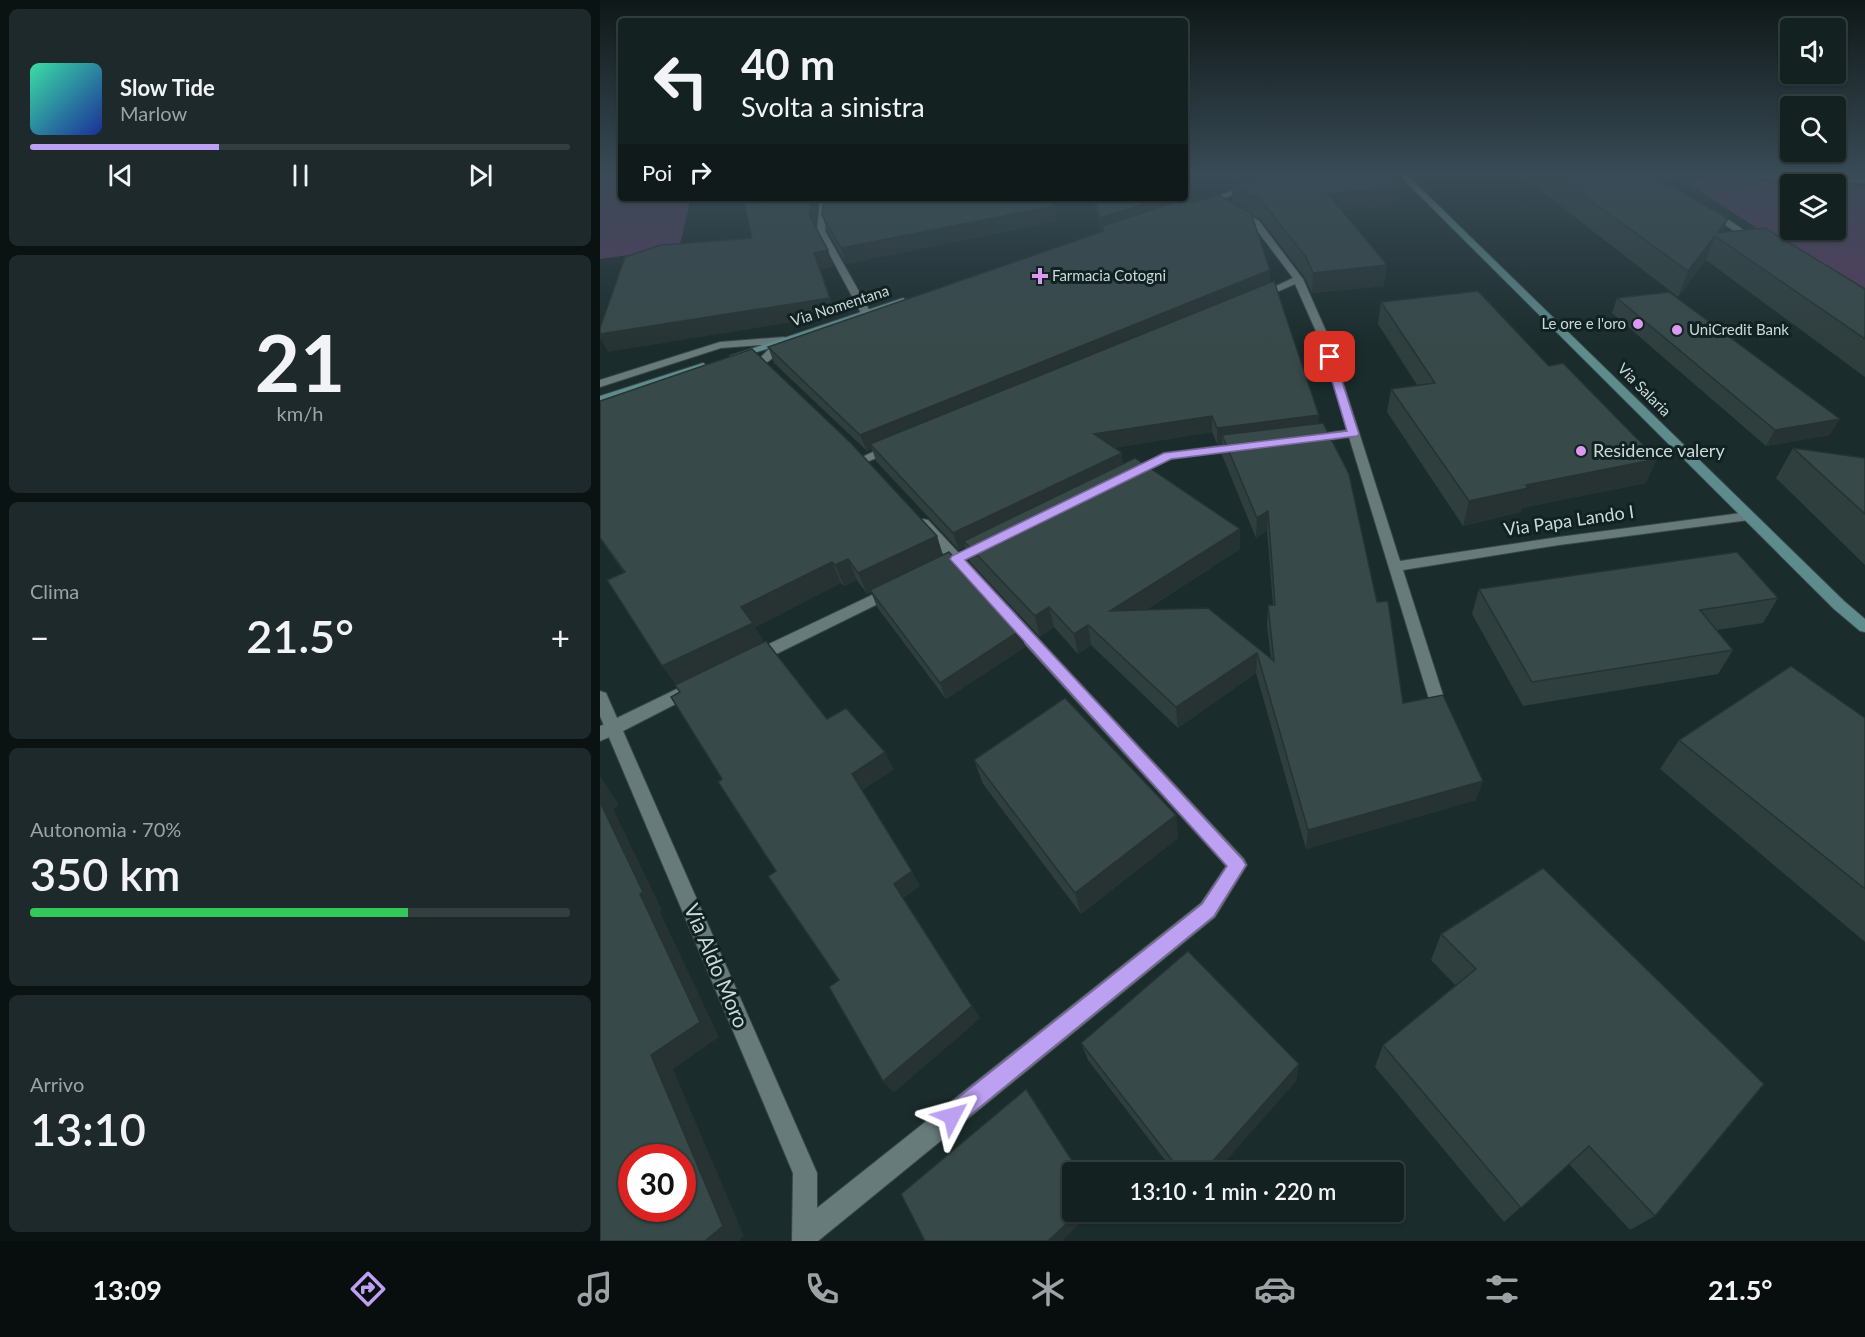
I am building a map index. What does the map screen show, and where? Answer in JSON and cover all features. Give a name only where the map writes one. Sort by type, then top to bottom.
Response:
[{"type":"main road","name":"Via Salaria","points":[[1461,232],[1839,606],[1865,627]]},
{"type":"main road","name":"Via Nomentana","points":[[600,400],[911,298]]},
{"type":"street","points":[[822,232],[866,313]]},
{"type":"street","points":[[1263,232],[1298,279],[1324,338],[1435,695]]},
{"type":"street","points":[[1742,232],[1767,248]]},
{"type":"street","points":[[1244,303],[1298,279]]},
{"type":"street","points":[[730,372],[767,365],[784,340]]},
{"type":"street","points":[[600,384],[720,345],[784,340]]},
{"type":"street","points":[[1296,440],[1354,434]]},
{"type":"street","points":[[864,459],[907,441]]},
{"type":"street","points":[[1115,482],[1168,456],[1249,446]]},
{"type":"street","points":[[805,1237],[1208,910],[1237,865],[910,509]]},
{"type":"street","name":"Via Papa Lando I","points":[[1395,567],[1559,541],[1749,516]]},
{"type":"street","points":[[742,664],[903,585]]},
{"type":"street","points":[[607,731],[699,685]]},
{"type":"street","name":"Via Aldo Moro","points":[[600,697],[607,731],[805,1173],[805,1237]]},
{"type":"shaded area","points":[[600,232],[683,232],[679,248],[600,259]]},
{"type":"shaded area","points":[[1763,232],[1780,232],[1780,240],[1846,240],[1846,232],[1865,232],[1865,297]]},
{"type":"building","points":[[751,232],[818,232],[828,250],[814,253],[830,298],[600,334],[600,328],[625,257],[661,245],[752,238]]},
{"type":"building","points":[[832,232],[923,232],[841,248]]},
{"type":"building","points":[[1101,232],[1257,232],[1270,270],[860,435],[768,347]]},
{"type":"building","points":[[1286,232],[1360,232],[1387,265],[1313,273],[1306,257]]},
{"type":"building","points":[[1634,232],[1771,232],[1780,237],[1780,240],[1785,240],[1865,289],[1865,339],[1715,236],[1688,271]]},
{"type":"building","points":[[1274,281],[1319,415],[1217,428],[1212,416],[1094,434],[1122,453],[953,533],[870,444]]},
{"type":"building","points":[[1478,291],[1549,366],[1563,363],[1657,459],[1526,485],[1528,488],[1469,501],[1391,389],[1435,383],[1381,302]]},
{"type":"building","points":[[1669,292],[1840,419],[1775,430],[1617,298]]},
{"type":"building","points":[[752,349],[851,443],[937,536],[858,573],[848,559],[835,565],[832,562],[741,607],[753,623],[662,666],[607,580],[625,572],[600,538],[600,401]]},
{"type":"building","points":[[1323,423],[1349,474],[1377,602],[1388,601],[1403,703],[1443,695],[1483,781],[1308,830],[1257,653],[1176,707],[1088,625],[1074,634],[1049,607],[1035,616],[964,541],[1135,458],[1240,529],[1110,611],[1208,608],[1274,661],[1268,605],[1275,605],[1268,511],[1257,518],[1222,435]]},
{"type":"building","points":[[1793,448],[1865,458],[1865,514]]},
{"type":"building","points":[[949,552],[1021,630],[940,683],[870,590]]},
{"type":"building","points":[[1737,552],[1778,598],[1700,610],[1733,650],[1532,682],[1479,589]]},
{"type":"building","points":[[766,641],[827,719],[846,708],[885,752],[852,774],[912,871],[894,884],[972,1006],[883,1081],[829,987],[839,980],[768,876],[776,871],[718,782],[722,779],[671,697],[680,692],[675,685]]},
{"type":"building","points":[[1791,666],[1865,718],[1865,889],[1679,740]]},
{"type":"building","points":[[1065,698],[1176,815],[1075,893],[974,760]]},
{"type":"building","points":[[600,802],[643,892],[640,894],[700,1022],[651,1055],[688,1144],[618,1144],[618,1222],[696,1222],[696,1162],[723,1226],[705,1241],[600,1241]]},
{"type":"building","points":[[1543,868],[1764,1084],[1655,1216],[1589,1146],[1521,1208],[1383,1045],[1476,969],[1441,934]]},
{"type":"building","points":[[1188,951],[1299,1064],[1212,1162],[1173,1162],[1081,1043]]},
{"type":"building","points":[[1026,1089],[1073,1162],[1062,1162],[1062,1222],[1068,1222],[1048,1241],[925,1241],[901,1194]]},
{"type":"place","name":"Farmacia Cotogni","points":[[1040,276]]},
{"type":"place","name":"Le ore e l'oro","points":[[1638,324]]},
{"type":"place","name":"UniCredit Bank","points":[[1677,330]]},
{"type":"place","name":"Residence valery","points":[[1581,451]]},
{"type":"route","points":[[952,1116],[1208,910],[1237,865],[956,559],[1168,456],[1354,434],[1330,357]]}]
